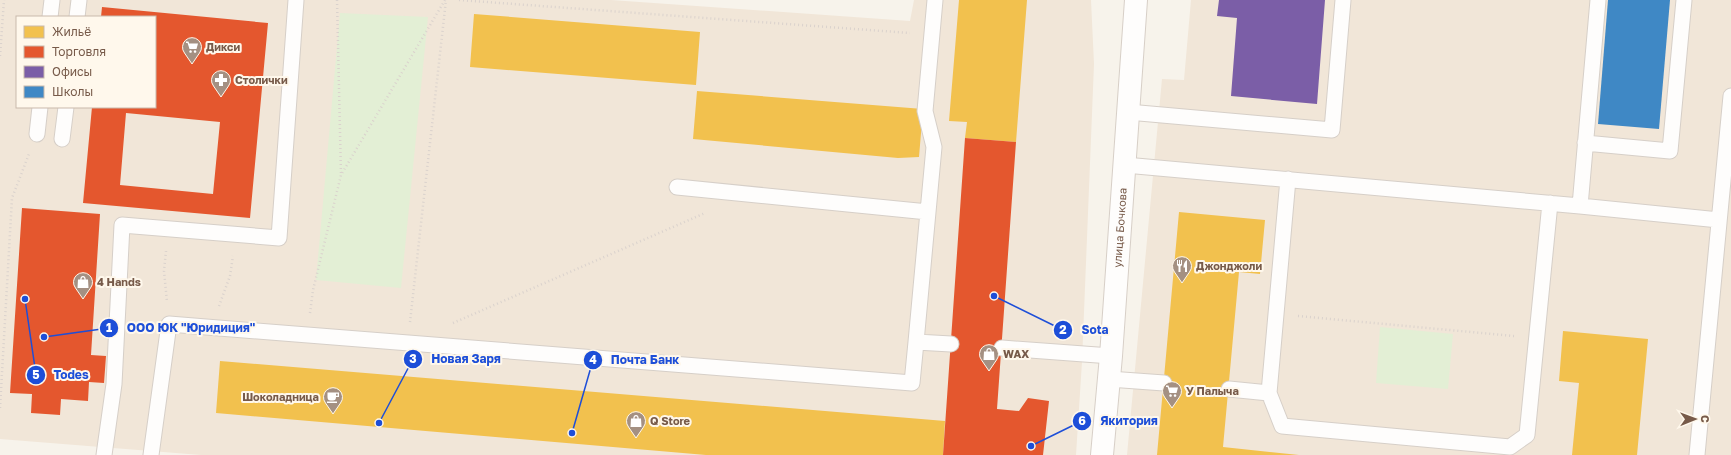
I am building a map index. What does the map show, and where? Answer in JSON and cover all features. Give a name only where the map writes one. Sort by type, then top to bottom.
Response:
[{"type":"street","name":"улица Бочкова","points":[[1102,455],[1111,356],[1136,0]]},
{"type":"lane","points":[[50,16],[52,0]]},
{"type":"lane","points":[[77,16],[79,0]]},
{"type":"lane","points":[[104,455],[114,384],[122,225],[280,238],[296,0]]},
{"type":"lane","points":[[152,455],[169,324],[912,383],[934,147],[925,111],[935,0]]},
{"type":"lane","points":[[1128,112],[1332,130],[1343,0]]},
{"type":"lane","points":[[1580,206],[1598,0]]},
{"type":"lane","points":[[1585,143],[1670,151],[1684,0]]},
{"type":"lane","points":[[1696,455],[1719,220],[1728,150],[1731,96]]},
{"type":"lane","points":[[37,134],[40,108]]},
{"type":"lane","points":[[62,139],[66,108]]},
{"type":"lane","points":[[1125,165],[1550,203],[1719,220]]},
{"type":"lane","points":[[1288,179],[1269,393],[1282,426],[1510,447],[1527,435],[1550,203]]},
{"type":"lane","points":[[677,187],[928,212]]},
{"type":"lane","points":[[916,342],[951,344]]},
{"type":"lane","points":[[1002,348],[1111,356]]},
{"type":"lane","points":[[1109,379],[1164,384]]},
{"type":"lane","points":[[1229,389],[1269,393]]},
{"type":"path","points":[[0,56],[4,0]]},
{"type":"path","points":[[307,335],[313,290],[340,175],[338,0]]},
{"type":"path","points":[[340,175],[446,0]]},
{"type":"path","points":[[408,343],[446,0]]},
{"type":"path","points":[[460,0],[932,35]]},
{"type":"path","points":[[0,408],[12,198],[37,134]]},
{"type":"path","points":[[452,324],[713,210]]},
{"type":"path","points":[[168,228],[164,271],[169,324]]},
{"type":"path","points":[[210,327],[230,276],[235,235]]},
{"type":"path","points":[[1276,314],[1537,338]]},
{"type":"shaded area","points":[[0,0],[611,0],[910,21],[914,0],[1091,0],[1094,64],[1082,362],[1076,455],[201,455],[0,439]]},
{"type":"shaded area","points":[[1191,0],[1731,0],[1731,455],[1127,455],[1162,79],[1184,80]]},
{"type":"green space","points":[[340,13],[428,17],[401,288],[316,280]]},
{"type":"green space","points":[[1380,327],[1453,334],[1448,389],[1376,383]]},
{"type":"building: Жильё","points":[[959,0],[1027,0],[1016,142],[965,138],[967,122],[949,121]]},
{"type":"building: Жильё","points":[[474,14],[700,32],[696,85],[470,67]]},
{"type":"building: Жильё","points":[[697,91],[923,109],[919,157],[898,158],[693,139]]},
{"type":"building: Жильё","points":[[1179,212],[1265,220],[1260,274],[1239,272],[1223,447],[1299,455],[1157,455]]},
{"type":"building: Жильё","points":[[1563,331],[1648,339],[1637,455],[1572,455],[1579,383],[1559,381]]},
{"type":"building: Жильё","points":[[220,361],[945,421],[943,455],[706,455],[216,413]]},
{"type":"building: Торговля","points":[[102,7],[268,23],[250,218],[83,203],[92,108],[156,108],[156,16],[101,16]],"holes":[[[126,113],[220,122],[213,194],[120,185]]]},
{"type":"building: Торговля","points":[[965,138],[1016,142],[997,409],[1019,411],[1028,398],[1049,401],[1043,455],[943,455]]},
{"type":"building: Торговля","points":[[22,208],[100,214],[91,355],[106,356],[104,383],[89,382],[88,401],[61,399],[60,415],[31,413],[32,394],[10,393]]},
{"type":"building: Офисы","points":[[1219,0],[1325,0],[1317,104],[1231,96],[1237,18],[1217,16]]},
{"type":"building: Школы","points":[[1608,0],[1670,0],[1659,129],[1598,124]]},
{"type":"place","name":"Дикси","points":[[192,64]]},
{"type":"place","name":"Столички","points":[[221,97]]},
{"type":"place","name":"Джонджоли","points":[[1182,283]]},
{"type":"place","name":"Sota","points":[[994,296]]},
{"type":"place","name":"Todes","points":[[25,299]]},
{"type":"place","name":"4 Hands","points":[[83,299]]},
{"type":"place","name":"ООО ЮК \"Юридиция\"","points":[[44,337]]},
{"type":"place","name":"WAX","points":[[989,371]]},
{"type":"place","name":"У Палыча","points":[[1172,408]]},
{"type":"place","name":"Шоколадница","points":[[333,414]]},
{"type":"place","name":"Новая Заря","points":[[379,423]]},
{"type":"place","name":"Почта Банк","points":[[572,433]]},
{"type":"place","name":"Q Store","points":[[636,438]]},
{"type":"place","name":"Якитория","points":[[1031,446]]}]
